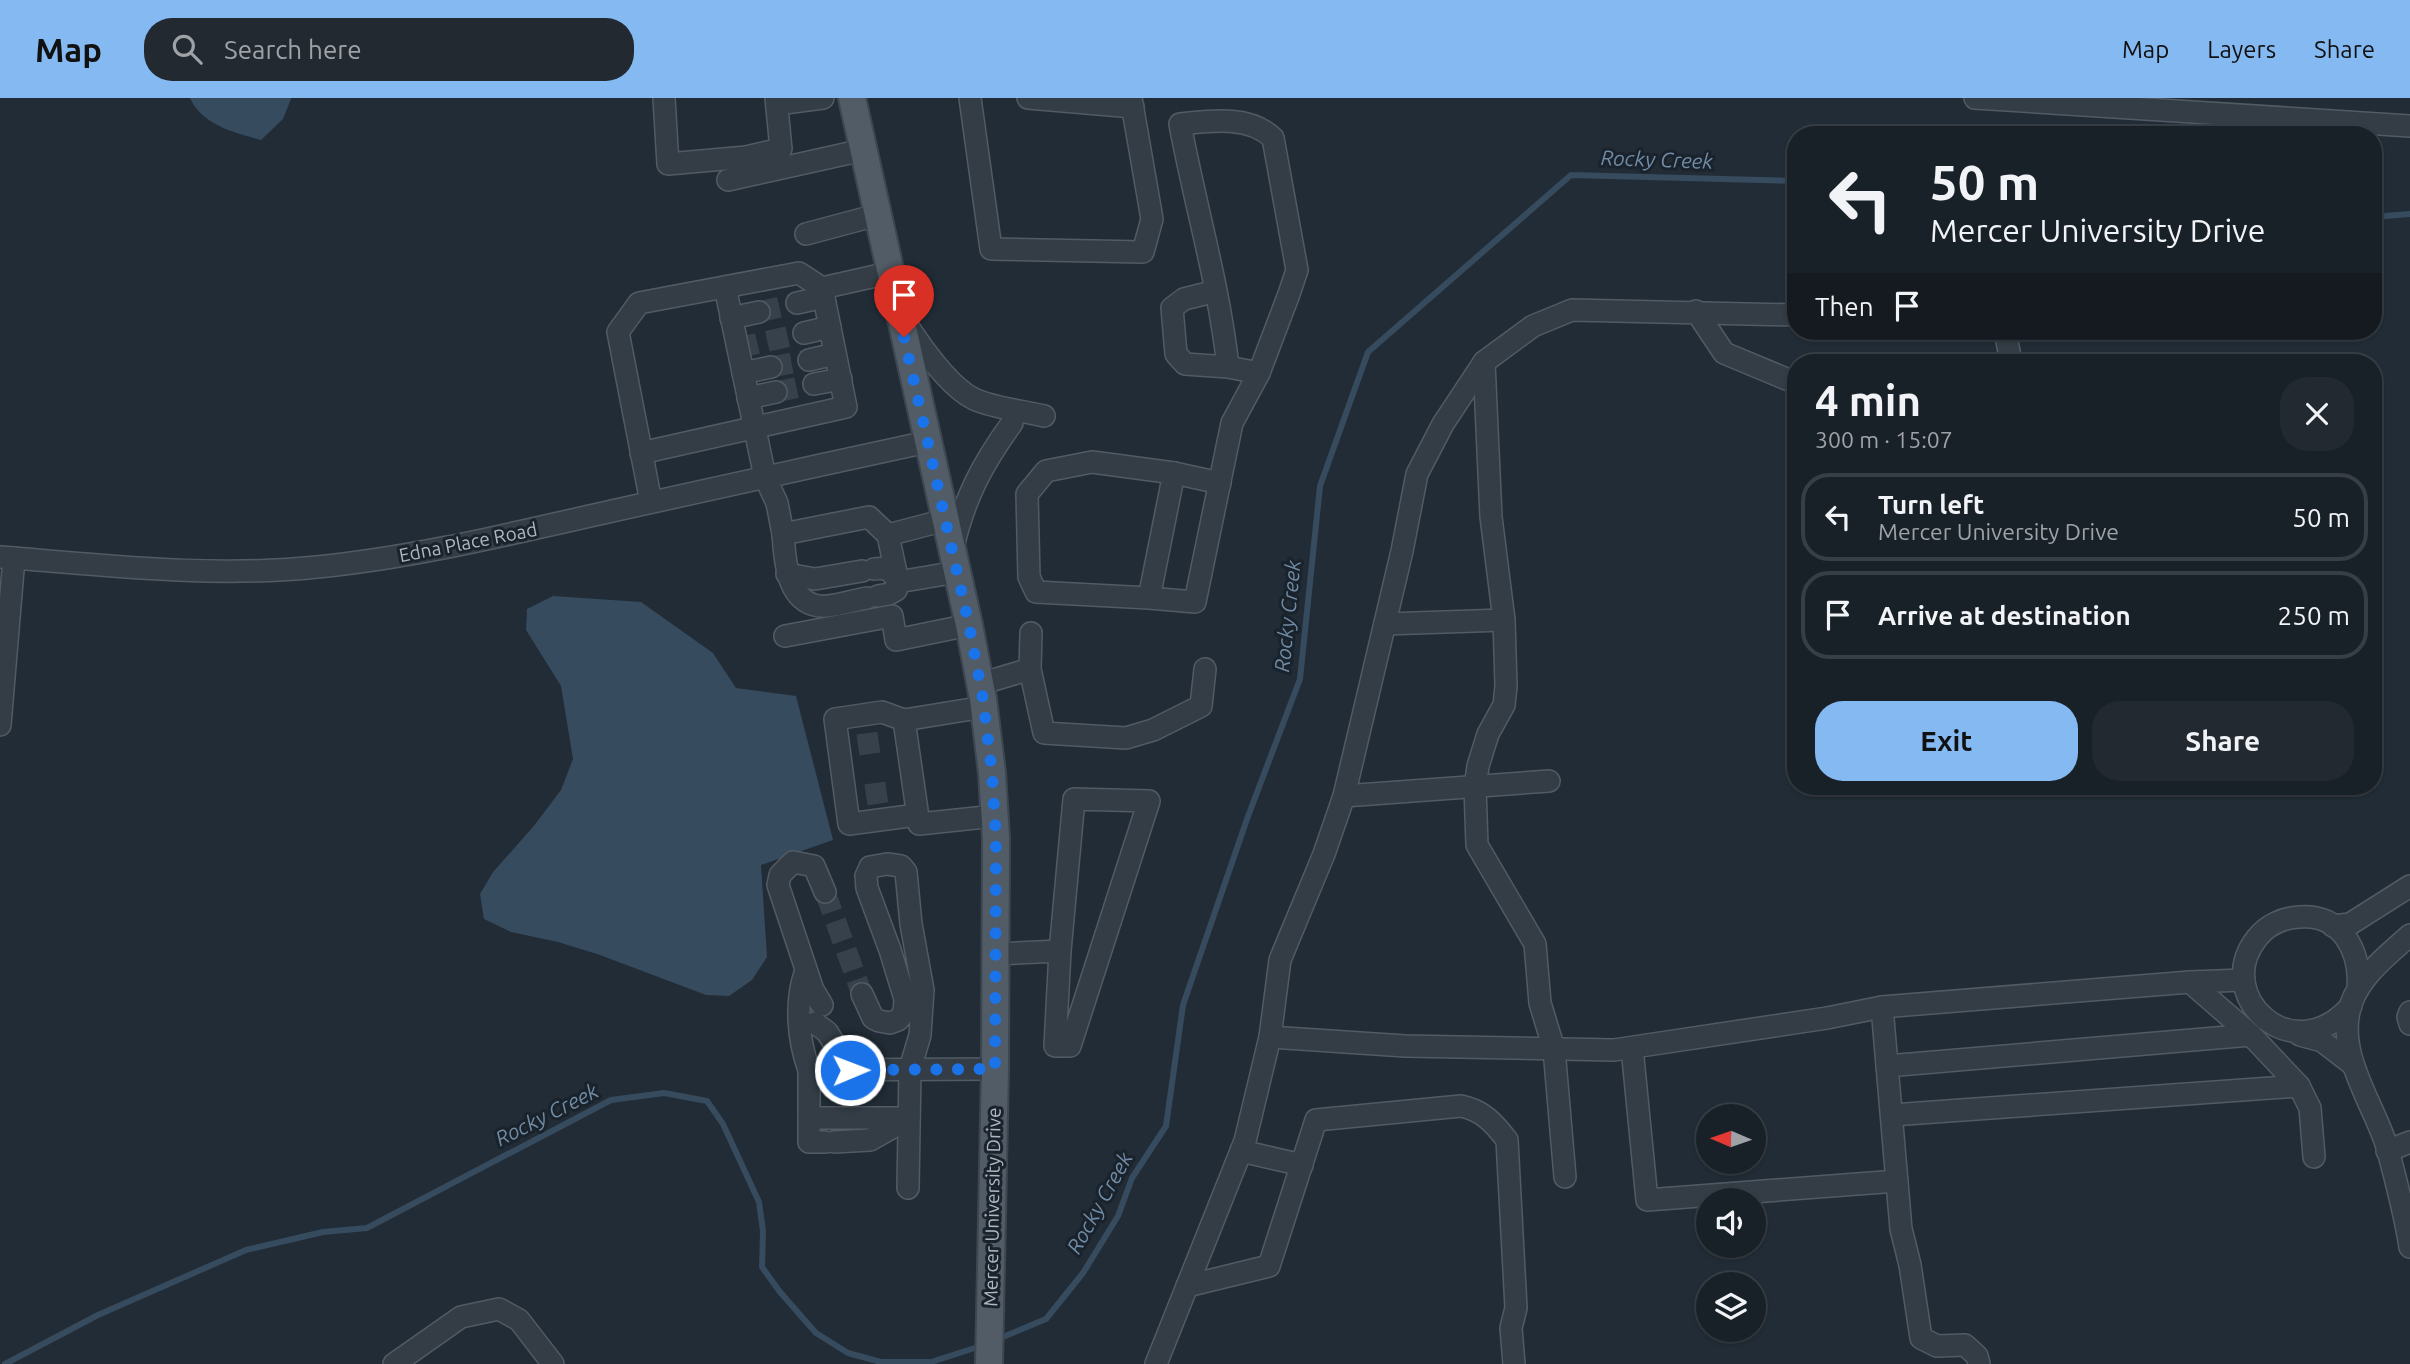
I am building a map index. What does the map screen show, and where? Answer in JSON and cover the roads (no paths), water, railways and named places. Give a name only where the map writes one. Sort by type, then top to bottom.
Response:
[{"type":"main road","name":"Mercer University Drive","points":[[852,98],[969,625],[992,773],[996,954],[989,1364]]},
{"type":"street","points":[[664,98],[668,164],[746,157],[781,149],[776,101],[823,98]]},
{"type":"street","points":[[970,98],[991,249],[1143,253],[1152,219],[1132,102],[1028,98]]},
{"type":"street","points":[[1975,98],[2180,104],[2410,126]]},
{"type":"street","points":[[1220,483],[1174,473],[1092,462],[1046,471],[1027,494],[1028,577],[1036,592],[1195,602],[1220,483],[1232,423],[1259,373],[1297,270],[1273,138],[1252,124],[1212,120],[1180,124],[1216,291],[1228,366]]},
{"type":"street","points":[[728,180],[863,150]]},
{"type":"street","points":[[806,234],[877,215]]},
{"type":"street","points":[[641,453],[846,407],[823,293],[799,273],[639,303],[618,332],[641,453],[651,502]]},
{"type":"street","points":[[797,303],[889,273]]},
{"type":"street","points":[[725,287],[765,477],[778,503],[787,574],[802,599],[819,606],[889,594],[896,590],[898,582],[888,535],[869,517],[783,534]]},
{"type":"street","points":[[1216,291],[1184,299],[1172,308],[1177,354],[1185,364],[1228,366],[1259,373]]},
{"type":"street","points":[[1156,1364],[1241,1151],[1270,1037],[1280,960],[1345,796],[1417,474],[1443,424],[1484,362],[1532,326],[1573,310],[1787,315]]},
{"type":"street","points":[[898,311],[923,349],[946,376],[974,399],[1044,415]]},
{"type":"street","points":[[1696,311],[1724,353],[1787,379]]},
{"type":"street","points":[[731,318],[759,312]]},
{"type":"street","points":[[804,333],[830,327]]},
{"type":"street","points":[[809,360],[835,354]]},
{"type":"street","points":[[1484,362],[1491,517],[1504,620],[1507,686],[1504,705],[1488,734],[1475,788],[1477,845],[1535,944],[1540,1003],[1553,1049],[1566,1177]]},
{"type":"street","points":[[743,373],[771,367]]},
{"type":"street","points":[[814,384],[841,379]]},
{"type":"street","points":[[748,398],[776,392]]},
{"type":"street","points":[[898,582],[955,563],[961,515],[990,453],[1012,423]]},
{"type":"street","name":"Edna Place Road","points":[[7,558],[113,567],[201,570],[257,571],[316,567],[460,545],[927,442]]},
{"type":"street","points":[[1149,598],[1174,473]]},
{"type":"street","points":[[888,535],[945,520]]},
{"type":"street","points":[[0,725],[7,558]]},
{"type":"street","points":[[787,574],[816,579],[884,568],[892,571],[898,582]]},
{"type":"street","points":[[785,636],[892,616],[896,640],[969,625]]},
{"type":"street","points":[[1385,624],[1504,620]]},
{"type":"street","points":[[1031,633],[1030,669],[1044,733],[1126,738],[1153,730],[1201,706],[1205,669]]},
{"type":"street","points":[[899,733],[982,695],[1030,669]]},
{"type":"street","points":[[917,815],[849,824],[856,796],[849,746],[835,719],[882,712],[899,733],[903,790],[917,815],[919,824],[995,816]]},
{"type":"street","points":[[1345,796],[1549,781]]},
{"type":"street","points":[[1074,799],[1149,801],[1070,1046],[1055,1046],[1060,951],[1074,799]]},
{"type":"street","points":[[825,892],[814,866],[793,862],[780,875],[778,885],[817,1007],[850,1070]]},
{"type":"street","points":[[862,994],[873,1017],[880,1021],[890,1023],[898,1020],[904,1013],[905,999],[867,888],[866,876],[870,867],[887,864],[901,866],[906,872],[911,924],[923,990],[920,1035],[910,1069],[908,1188]]},
{"type":"street","points":[[2333,926],[2350,924],[2410,886]]},
{"type":"street","points":[[2353,1064],[2322,1041],[2271,1024],[2258,1013],[2248,997],[2244,980],[2245,962],[2259,935],[2270,926],[2285,919],[2302,916],[2318,919],[2333,926],[2346,938],[2355,953],[2359,971],[2347,1026],[2353,1064],[2388,1151],[2410,1247]]},
{"type":"street","points":[[2288,1031],[2306,1033],[2339,1019],[2368,975],[2410,935]]},
{"type":"street","points":[[996,954],[1060,951]]},
{"type":"street","points":[[1270,1037],[1405,1045],[1614,1050],[1827,1018],[1882,1007],[2244,980]]},
{"type":"street","points":[[2190,982],[2251,1035],[2298,1086],[2310,1108],[2314,1157]]},
{"type":"street","points":[[817,1007],[800,988],[800,1046],[808,1070],[809,1118],[822,1142],[870,1140],[909,1118]]},
{"type":"street","points":[[1882,1007],[1901,1229],[1910,1265],[1921,1338],[1937,1346],[1965,1345],[1977,1356],[1979,1364]]},
{"type":"street","points":[[2410,1012],[2410,1024]]},
{"type":"street","points":[[1887,1066],[2251,1035]]},
{"type":"street","points":[[1632,1048],[1647,1200],[1897,1181]]},
{"type":"street","points":[[808,1070],[995,1069]]},
{"type":"street","points":[[1892,1115],[2298,1086]]},
{"type":"street","points":[[1187,1286],[1269,1266],[1316,1120],[1461,1106],[1477,1109],[1496,1125],[1507,1140],[1516,1308],[1511,1328],[1514,1364]]},
{"type":"street","points":[[809,1118],[909,1118]]},
{"type":"street","points":[[2388,1151],[2410,1142]]},
{"type":"street","points":[[1241,1151],[1302,1165]]},
{"type":"street","points":[[394,1364],[461,1317],[499,1309],[519,1320],[552,1364]]},
{"type":"water","points":[[190,98],[291,99],[283,119],[261,140],[230,131],[211,121],[202,115]]},
{"type":"water","points":[[553,596],[641,602],[713,653],[736,688],[796,696],[833,840],[761,865],[767,957],[752,980],[729,996],[706,995],[600,955],[511,932],[484,919],[480,894],[493,872],[561,790],[573,759],[561,686],[526,630],[527,609]]},
{"type":"waterway","name":"Rocky Creek","points":[[998,1339],[1046,1319],[1083,1273],[1118,1216],[1132,1178],[1166,1126],[1183,1005],[1247,819],[1300,679],[1320,486],[1368,352],[1571,175],[1787,181]]},
{"type":"waterway","name":"Rocky Creek","points":[[2382,216],[2410,214]]},
{"type":"waterway","name":"Rocky Creek","points":[[5,1364],[98,1315],[246,1250],[323,1232],[367,1228],[611,1100],[664,1093],[707,1101],[723,1124],[759,1202],[763,1231],[762,1267],[816,1333],[848,1353],[881,1362],[931,1362],[981,1346]]},
{"type":"tunnel","points":[[759,312],[797,303]]},
{"type":"tunnel","points":[[737,348],[804,333]]},
{"type":"tunnel","points":[[771,367],[809,360]]},
{"type":"tunnel","points":[[776,392],[814,384]]},
{"type":"tunnel","points":[[858,745],[886,741]]},
{"type":"tunnel","points":[[866,795],[893,791]]},
{"type":"tunnel","points":[[825,892],[862,994]]}]
